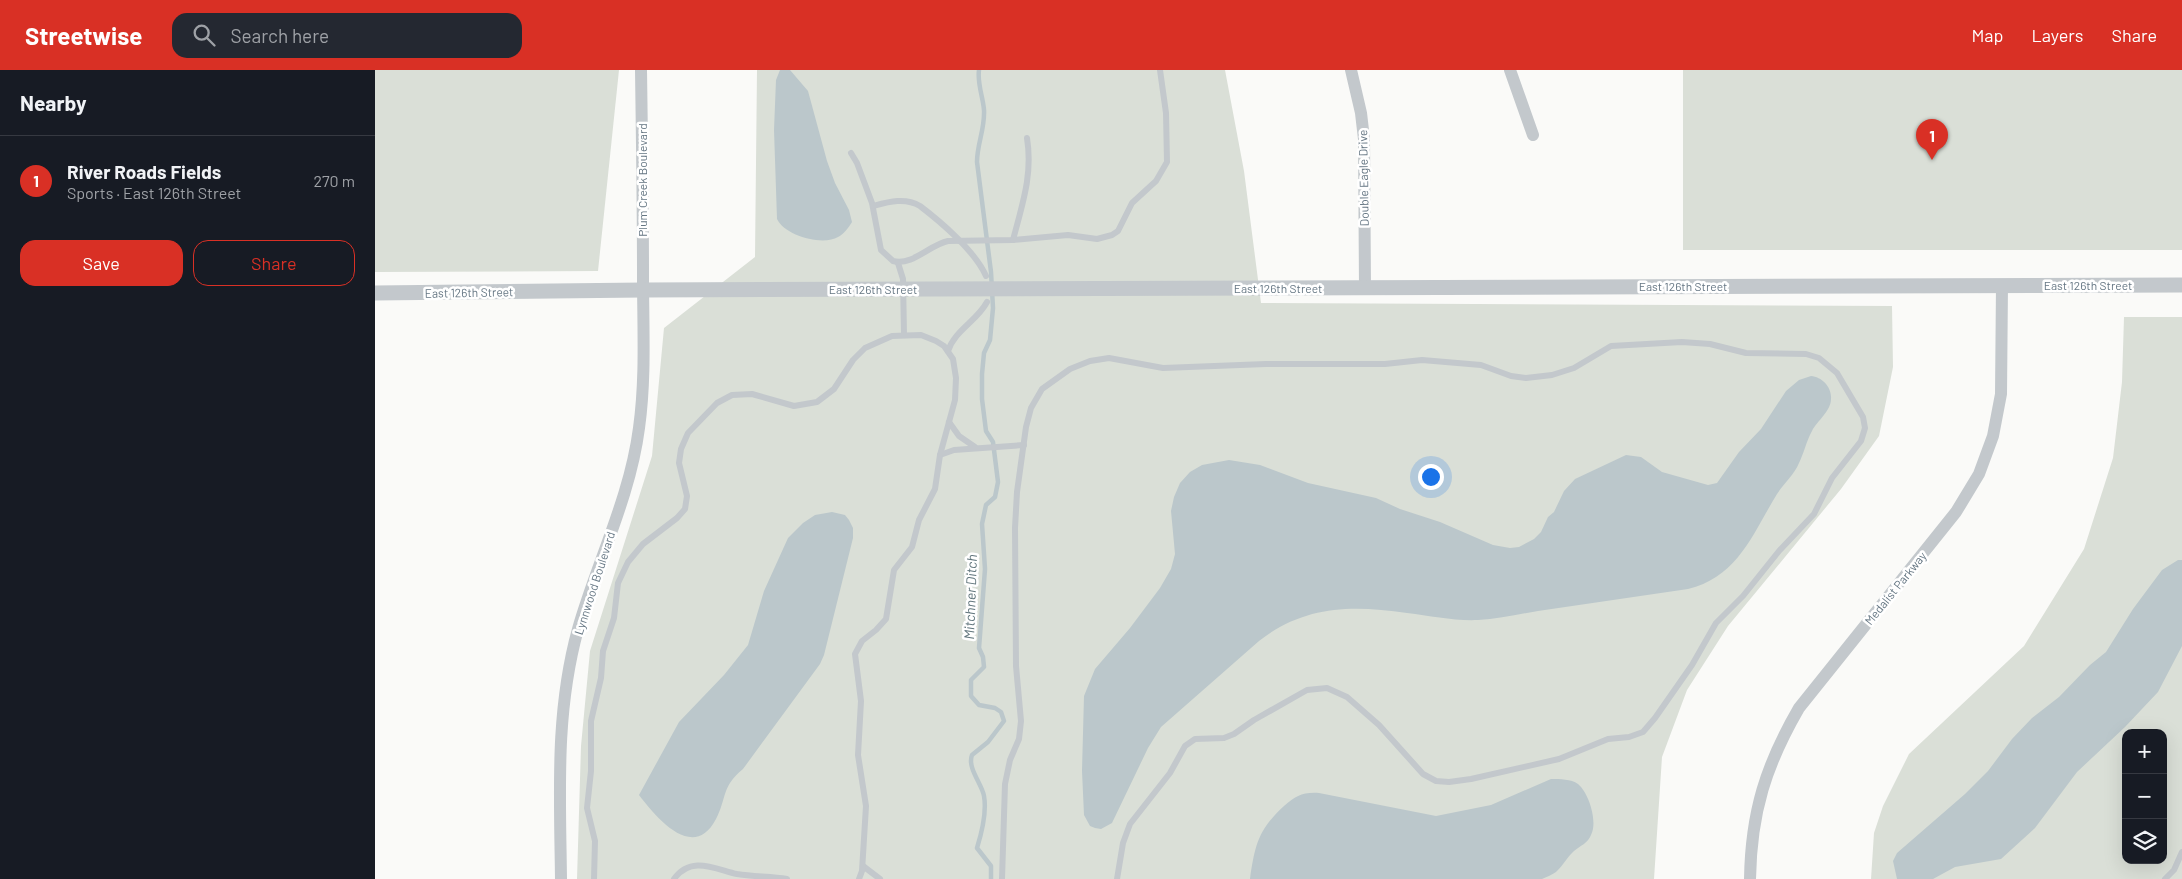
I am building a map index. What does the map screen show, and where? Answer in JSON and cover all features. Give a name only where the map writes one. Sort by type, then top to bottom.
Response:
[{"type":"street","name":"Plum Creek Boulevard","points":[[641,70],[643,290]]},
{"type":"street","name":"Double Eagle Drive","points":[[1351,70],[1361,113],[1364,139],[1365,288]]},
{"type":"street","points":[[1510,70],[1533,135]]},
{"type":"street","name":"Medalist Parkway","points":[[1751,879],[1754,822],[1767,774],[1780,740],[1799,708],[1820,680],[1956,512],[1979,474],[1993,436],[2001,394],[2002,285]]},
{"type":"street","name":"East 126th Street","points":[[375,293],[643,290],[2182,285]]},
{"type":"street","name":"Lynnwood Boulevard","points":[[561,879],[561,748],[562,711],[566,680],[578,628],[626,488],[639,429],[644,355],[643,290]]},
{"type":"lane","points":[[851,153],[857,163],[873,206],[881,250],[890,260],[898,262],[907,261],[942,242],[957,240],[1013,240],[1069,235],[1097,239],[1112,235],[1118,231],[1132,204],[1156,181],[1167,162],[1166,113],[1160,70]]},
{"type":"lane","points":[[1013,240],[1028,185],[1029,160],[1027,138]]},
{"type":"lane","points":[[873,206],[894,202],[914,202],[925,209],[957,240],[977,261],[986,276]]},
{"type":"lane","points":[[898,262],[903,289],[904,335]]},
{"type":"lane","points":[[948,351],[955,336],[979,313],[987,302]]},
{"type":"lane","points":[[594,879],[595,841],[587,808],[591,771],[591,720],[601,678],[603,651],[614,618],[618,583],[628,562],[643,544],[677,518],[685,509],[687,496],[679,463],[681,448],[688,433],[717,403],[732,395],[752,394],[794,406],[817,402],[834,388],[853,360],[865,348],[881,340],[904,335],[930,338],[948,351],[953,359],[956,378],[955,400],[940,454],[937,478],[932,496],[919,520],[912,547],[897,565],[892,576],[890,604],[886,619],[862,641],[855,654],[861,701],[858,755],[866,806],[863,866],[859,879]]},
{"type":"lane","points":[[1002,879],[1005,784],[1010,760],[1019,739],[1021,721],[1016,666],[1015,528],[1017,492],[1028,416],[1034,401],[1042,390],[1070,370],[1102,358],[1115,358],[1163,368],[1257,364],[1385,364],[1422,360],[1481,365],[1511,376],[1526,378],[1552,375],[1574,368],[1611,346],[1665,342],[1703,343],[1746,353],[1799,354],[1819,358],[1837,373],[1860,411],[1865,423],[1861,441],[1832,478],[1814,514],[1779,551],[1743,596],[1716,623],[1691,665],[1655,718],[1643,732],[1629,737],[1609,739],[1559,759],[1471,779],[1449,782],[1436,781],[1423,774],[1379,725],[1347,697],[1327,688],[1307,690],[1254,720],[1234,734],[1224,738],[1195,739],[1185,746],[1170,773],[1130,824],[1123,843],[1117,879]]},
{"type":"lane","points":[[949,422],[959,436],[976,448]]},
{"type":"lane","points":[[940,454],[953,450],[1024,445]]},
{"type":"lane","points":[[2165,879],[2173,870],[2182,852]]},
{"type":"lane","points":[[674,879],[684,868],[706,865],[737,874],[787,879]]},
{"type":"lane","points":[[863,866],[880,879]]},
{"type":"shaded area","points":[[375,70],[619,70],[598,271],[375,272]]},
{"type":"shaded area","points":[[757,70],[1225,70],[1244,171],[1261,303],[1892,306],[1893,367],[1879,436],[1841,489],[1728,626],[1687,690],[1662,757],[1654,879],[577,879],[581,746],[590,651],[652,456],[664,328],[755,257]]},
{"type":"shaded area","points":[[780,70],[790,70],[808,91],[827,161],[835,183],[849,210],[852,222],[842,235],[831,240],[814,240],[796,235],[781,225],[777,219],[774,130],[776,80]]},
{"type":"shaded area","points":[[1683,70],[2182,70],[2182,250],[1683,250]]},
{"type":"shaded area","points":[[2124,317],[2182,317],[2182,879],[1871,879],[1874,833],[1883,806],[1909,754],[2024,646],[2084,549],[2113,458],[2122,382]]},
{"type":"shaded area","points":[[1811,376],[1819,378],[1830,390],[1829,408],[1814,427],[1797,467],[1777,494],[1742,552],[1720,575],[1688,589],[1501,618],[1460,620],[1387,610],[1348,609],[1330,610],[1294,620],[1276,629],[1259,641],[1161,727],[1148,748],[1112,823],[1101,829],[1090,826],[1084,815],[1082,771],[1084,696],[1095,669],[1130,628],[1160,588],[1171,569],[1175,554],[1171,511],[1180,483],[1190,472],[1202,465],[1229,460],[1260,465],[1308,483],[1376,498],[1400,509],[1440,522],[1493,545],[1510,548],[1519,547],[1534,539],[1541,532],[1548,517],[1554,512],[1564,491],[1575,479],[1626,455],[1641,457],[1662,472],[1708,485],[1717,483],[1739,452],[1761,429],[1786,391],[1799,380]]},
{"type":"shaded area","points":[[832,512],[845,515],[853,528],[853,538],[824,655],[820,664],[743,769],[731,781],[716,819],[707,831],[697,837],[686,836],[675,831],[655,814],[639,795],[679,722],[724,675],[748,645],[764,591],[788,538],[803,523],[815,515]]},
{"type":"shaded area","points":[[2178,560],[2182,560],[2182,646],[2158,692],[2125,727],[2077,772],[2035,828],[2001,859],[1955,867],[1933,879],[1897,879],[1893,861],[1897,853],[1965,794],[1988,771],[2012,739],[2032,718],[2059,697],[2090,665],[2106,652],[2133,609],[2162,570]]},
{"type":"shaded area","points":[[1551,779],[1572,781],[1582,788],[1591,808],[1593,829],[1588,840],[1572,853],[1558,870],[1542,879],[1250,879],[1256,847],[1268,823],[1284,806],[1296,797],[1304,794],[1319,793],[1436,816],[1491,805]]},
{"type":"waterway","name":"Mitchner Ditch","points":[[979,70],[984,117],[977,162],[991,272],[993,308],[990,340],[984,353],[982,399],[986,431],[993,442],[998,482],[995,497],[986,505],[982,524],[985,569],[979,648],[983,657],[984,667],[971,680],[971,696],[979,705],[995,708],[1001,712],[1004,721],[988,742],[972,755],[971,765],[983,791],[985,802],[981,836],[977,848],[991,866],[991,879]]},
{"type":"place","name":"River Roads Fields","points":[[1932,160]]}]
